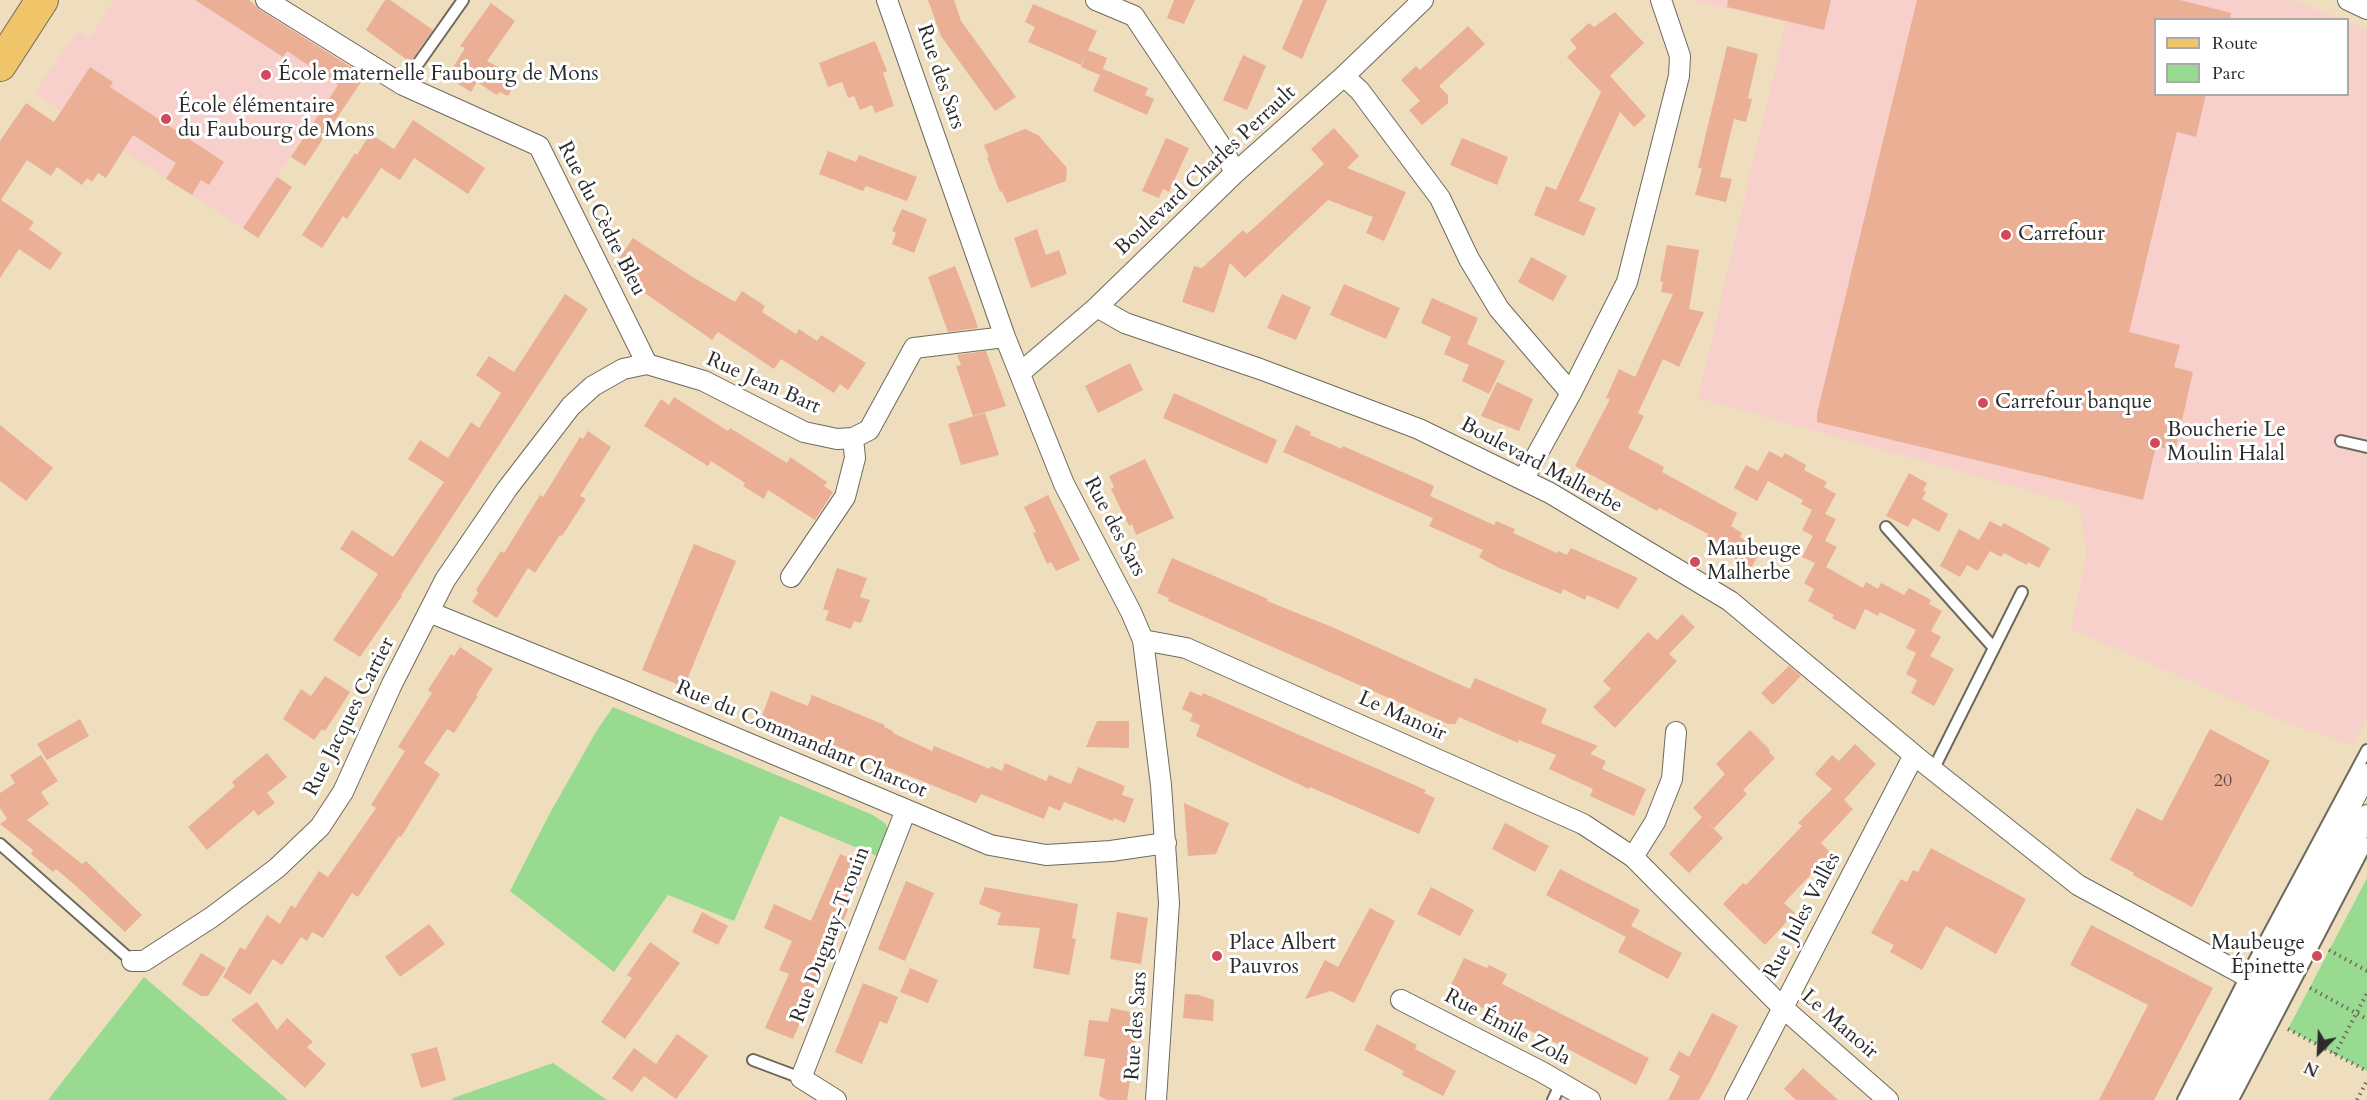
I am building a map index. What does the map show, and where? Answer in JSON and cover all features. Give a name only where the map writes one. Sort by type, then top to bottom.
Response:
[{"type":"main road","points":[[0,65],[42,0]]},
{"type":"street","name":"Rue du Cèdre Bleu","points":[[266,0],[403,85],[539,146],[647,364]]},
{"type":"street","name":"Rue des Sars","points":[[887,0],[1005,337],[1064,484],[1131,612],[1143,640],[1166,843],[1169,903],[1156,1100]]},
{"type":"street","points":[[1096,0],[1137,8],[1223,149],[1235,173]]},
{"type":"street","name":"Boulevard Charles Perrault","points":[[1020,373],[1097,307],[1235,173],[1344,76],[1422,0]]},
{"type":"street","points":[[1523,480],[1571,393],[1627,282],[1679,76],[1680,56],[1661,0]]},
{"type":"street","points":[[2348,0],[2367,9]]},
{"type":"street","points":[[1344,76],[1360,92],[1440,198],[1469,259],[1499,309],[1571,393]]},
{"type":"street","name":"Boulevard Malherbe","points":[[1097,307],[1125,323],[1260,369],[1419,429],[1550,493],[1730,601],[1914,755],[2078,885],[2246,976]]},
{"type":"street","points":[[791,577],[845,497],[855,458],[853,438],[869,430],[914,348],[1005,337]]},
{"type":"street","points":[[429,612],[445,580],[462,554],[507,489],[571,406],[593,386],[623,369],[647,364]]},
{"type":"street","name":"Rue Jean Bart","points":[[647,364],[705,381],[804,432],[837,439],[853,438]]},
{"type":"street","name":"Rue du Commandant Charcot","points":[[429,612],[624,691],[990,845],[1046,855],[1111,851],[1166,843]]},
{"type":"street","name":"Rue Jacques Cartier","points":[[132,962],[144,961],[212,917],[278,868],[320,827],[343,792],[392,684],[429,612]]},
{"type":"street","name":"Le Manoir","points":[[1143,640],[1186,648],[1583,824],[1633,857],[1782,1007],[1888,1100]]},
{"type":"street","points":[[1633,857],[1655,822],[1672,779],[1676,732]]},
{"type":"street","name":"Rue Jules Vallès","points":[[1735,1100],[1914,755]]},
{"type":"street","points":[[2197,1100],[2367,774]]},
{"type":"street","name":"Rue Duguay-Trouin","points":[[801,1078],[906,810]]},
{"type":"street","points":[[2218,1100],[2367,815]]},
{"type":"street","name":"Rue Émile Zola","points":[[1401,1000],[1557,1092],[1590,1100]]},
{"type":"street","points":[[801,1078],[836,1100]]},
{"type":"lane","points":[[403,85],[463,0]]},
{"type":"lane","points":[[2341,441],[2367,447]]},
{"type":"lane","points":[[1886,527],[1994,648]]},
{"type":"lane","points":[[1933,770],[2022,592]]},
{"type":"lane","points":[[2183,1100],[2246,976],[2367,750]]},
{"type":"lane","points":[[0,843],[132,962]]},
{"type":"lane","points":[[2233,1100],[2367,843]]},
{"type":"lane","points":[[753,1060],[801,1078]]},
{"type":"path","points":[[2329,950],[2367,971]]},
{"type":"path","points":[[2309,988],[2367,1019]]},
{"type":"path","points":[[2335,1054],[2367,993]]},
{"type":"path","points":[[2288,1029],[2367,1071]]},
{"type":"path","points":[[2357,1100],[2367,1081]]},
{"type":"shaded area","points":[[114,0],[249,0],[351,66],[277,176],[292,187],[258,238],[34,93],[75,34],[81,32],[90,38]]},
{"type":"shaded area","points":[[1690,0],[2292,0],[2339,18],[2154,18],[2154,96],[2349,96],[2349,22],[2367,29],[2367,718],[2353,745],[2280,720],[2071,629],[2087,554],[2079,505],[1698,398],[1786,22]]},
{"type":"green space","points":[[613,707],[873,815],[886,824],[888,831],[877,856],[780,816],[734,921],[668,895],[614,972],[510,891],[550,813],[597,730]]},
{"type":"green space","points":[[2367,878],[2367,1071],[2288,1029]]},
{"type":"green space","points":[[144,977],[288,1100],[48,1100]]},
{"type":"green space","points":[[553,1063],[607,1100],[452,1100],[453,1098]]},
{"type":"building","points":[[195,0],[249,0],[260,10],[365,76],[305,166],[291,157],[338,85],[287,51],[283,57]]},
{"type":"building","points":[[385,0],[390,0],[433,30],[410,62],[366,30]]},
{"type":"building","points":[[928,0],[954,0],[961,21],[1016,97],[995,111],[941,36]]},
{"type":"building","points":[[1174,0],[1195,0],[1184,24],[1167,18]]},
{"type":"building","points":[[1303,0],[1327,0],[1302,59],[1282,49]]},
{"type":"building","points":[[1728,0],[1831,0],[1824,30],[1727,7]]},
{"type":"building","name":"Carrefour","points":[[1917,0],[2180,0],[2231,13],[2230,18],[2154,18],[2154,96],[2206,96],[2196,137],[2177,132],[2129,332],[2180,345],[2174,367],[2193,372],[2175,451],[2156,446],[2143,500],[1817,422],[1817,414]]},
{"type":"building","points":[[491,3],[515,21],[487,61],[518,78],[508,96],[499,92],[497,95],[477,82],[471,92],[447,77],[465,48],[460,46]]},
{"type":"building","points":[[1033,4],[1097,31],[1081,65],[1028,42],[1035,27],[1025,22]]},
{"type":"building","points":[[1615,12],[1644,43],[1610,76],[1646,116],[1634,127],[1620,112],[1579,201],[1596,208],[1584,236],[1534,215],[1546,186],[1556,190],[1601,92],[1567,57],[1577,48],[1570,40],[1589,23],[1594,27]]},
{"type":"building","points":[[1468,26],[1485,44],[1439,86],[1448,95],[1448,103],[1422,125],[1409,110],[1420,101],[1401,80],[1416,66],[1420,70]]},
{"type":"building","points":[[875,41],[887,71],[883,73],[894,106],[875,113],[872,105],[860,110],[854,96],[848,98],[842,82],[828,87],[819,63]]},
{"type":"building","points":[[1727,46],[1758,54],[1748,98],[1752,99],[1746,122],[1734,119],[1720,177],[1732,179],[1726,202],[1695,195],[1702,169],[1698,167]]},
{"type":"building","points":[[1088,50],[1107,58],[1103,69],[1148,88],[1145,95],[1154,99],[1147,115],[1093,91],[1100,75],[1081,67]]},
{"type":"building","points":[[1243,55],[1266,66],[1247,110],[1223,100]]},
{"type":"building","points":[[90,67],[113,82],[110,87],[224,162],[209,185],[201,180],[192,195],[166,179],[176,163],[133,135],[106,178],[98,173],[92,182],[87,178],[82,185],[57,167],[51,176],[27,160],[1,200],[34,222],[29,229],[62,253],[50,270],[19,249],[0,278],[0,141],[26,103],[54,122]]},
{"type":"building","points":[[413,120],[485,168],[468,194],[414,158],[400,180],[381,168],[347,219],[343,216],[322,248],[302,235],[355,153],[357,155],[370,134],[394,149]]},
{"type":"building","points":[[1334,128],[1359,156],[1347,168],[1406,192],[1384,241],[1366,233],[1373,217],[1328,200],[1245,278],[1230,263],[1214,313],[1182,302],[1194,266],[1202,268],[1243,230],[1247,234],[1324,164],[1311,149]]},
{"type":"building","points":[[1025,129],[1038,135],[1067,168],[1066,181],[1007,203],[1002,191],[1000,192],[984,145]]},
{"type":"building","points":[[1166,138],[1189,148],[1169,192],[1163,189],[1159,198],[1142,191]]},
{"type":"building","points":[[1462,138],[1508,157],[1497,185],[1450,165]]},
{"type":"building","points":[[828,151],[856,162],[859,155],[917,177],[907,201],[866,186],[863,191],[819,174]]},
{"type":"building","points":[[277,177],[292,187],[258,238],[243,228]]},
{"type":"building","points":[[902,209],[927,219],[914,253],[892,244],[896,233],[892,231]]},
{"type":"building","points":[[1037,229],[1046,255],[1059,250],[1067,274],[1031,288],[1014,238]]},
{"type":"building","points":[[633,238],[735,302],[742,291],[765,306],[762,312],[796,334],[799,329],[817,341],[821,335],[866,363],[848,390],[840,384],[834,393],[781,359],[774,369],[718,332],[712,340],[622,277],[625,273],[614,266]]},
{"type":"building","points":[[1667,245],[1699,250],[1689,309],[1704,312],[1679,367],[1663,359],[1638,413],[1644,416],[1628,448],[1664,467],[1662,472],[1737,513],[1731,526],[1742,533],[1740,537],[1762,549],[1751,568],[1705,541],[1708,534],[1659,508],[1657,511],[1575,466],[1610,399],[1606,398],[1619,369],[1635,377],[1673,294],[1661,292],[1663,282],[1660,281]]},
{"type":"building","points":[[1531,257],[1567,276],[1553,301],[1518,282]]},
{"type":"building","points":[[955,266],[978,328],[948,332],[928,277]]},
{"type":"building","points":[[1344,284],[1400,308],[1386,339],[1330,315]]},
{"type":"building","points":[[565,294],[588,309],[360,657],[333,640],[378,574],[340,549],[352,530],[393,557],[444,482],[408,459],[420,440],[448,458],[471,422],[479,428],[501,393],[476,375],[489,356],[514,372]]},
{"type":"building","points":[[1282,294],[1311,307],[1296,340],[1267,328]]},
{"type":"building","points":[[1432,298],[1478,318],[1467,344],[1505,361],[1489,394],[1462,381],[1469,365],[1444,354],[1451,337],[1460,341],[1421,323]]},
{"type":"building","points":[[986,351],[1006,406],[973,416],[956,366],[961,365],[957,355]]},
{"type":"building","points":[[1130,363],[1143,390],[1098,413],[1085,386]]},
{"type":"building","points":[[1497,382],[1533,399],[1519,431],[1481,416]]},
{"type":"building","points":[[1174,393],[1277,440],[1267,464],[1163,418]]},
{"type":"building","points":[[674,397],[728,431],[730,428],[787,463],[790,457],[827,482],[824,486],[833,492],[815,520],[768,490],[764,499],[743,486],[745,483],[711,461],[708,466],[644,426],[661,399],[669,405]]},
{"type":"building","points":[[985,413],[999,455],[961,465],[948,424]]},
{"type":"building","points":[[0,425],[53,468],[26,501],[0,481]]},
{"type":"building","points":[[1296,425],[1311,432],[1310,435],[1342,449],[1343,446],[1434,486],[1430,496],[1494,525],[1496,521],[1515,529],[1513,533],[1557,553],[1558,551],[1567,555],[1571,548],[1638,578],[1618,609],[1587,595],[1585,600],[1563,589],[1561,594],[1497,567],[1479,557],[1483,550],[1429,526],[1433,518],[1283,452]]},
{"type":"building","points":[[588,431],[611,447],[580,496],[586,499],[535,573],[528,568],[497,618],[472,602],[478,593],[476,590],[501,551],[504,553],[540,495],[543,497],[580,437],[583,439]]},
{"type":"building","points":[[1769,451],[1782,458],[1785,453],[1806,465],[1804,470],[1827,482],[1824,487],[1836,494],[1825,514],[1836,519],[1825,541],[1837,547],[1826,567],[1863,588],[1866,582],[1878,589],[1881,583],[1904,595],[1909,588],[1931,600],[1929,604],[1942,611],[1931,631],[1941,637],[1930,656],[1954,669],[1934,706],[1911,693],[1917,680],[1906,674],[1916,653],[1906,648],[1916,630],[1880,612],[1878,616],[1865,609],[1855,630],[1832,618],[1834,615],[1808,601],[1814,589],[1804,583],[1815,563],[1802,557],[1813,536],[1802,530],[1812,510],[1801,504],[1803,500],[1768,481],[1757,501],[1734,488],[1746,465],[1758,471]]},
{"type":"building","points":[[1145,459],[1174,518],[1136,535],[1132,524],[1129,526],[1111,489],[1114,487],[1109,476]]},
{"type":"building","points":[[1909,473],[1927,483],[1922,499],[1948,514],[1939,532],[1913,518],[1908,527],[1886,516]]},
{"type":"building","points":[[1048,495],[1080,560],[1056,571],[1051,562],[1047,564],[1024,507]]},
{"type":"building","points":[[1990,521],[2001,527],[2004,523],[2050,548],[2039,568],[2028,562],[2027,565],[2004,553],[2001,557],[1990,551],[1978,571],[1967,565],[1960,577],[1940,566],[1959,529],[1979,540]]},
{"type":"building","points":[[694,544],[736,561],[684,687],[642,670]]},
{"type":"building","points":[[1172,558],[1470,689],[1475,678],[1547,709],[1541,723],[1598,746],[1590,754],[1606,761],[1602,769],[1646,789],[1634,816],[1590,796],[1593,789],[1549,769],[1556,755],[1519,740],[1518,743],[1459,717],[1455,724],[1448,724],[1168,601],[1169,598],[1157,593]]},
{"type":"building","points":[[837,568],[867,578],[860,597],[870,600],[861,623],[854,621],[851,629],[825,620],[829,611],[823,609]]},
{"type":"building","points":[[1682,614],[1695,627],[1669,654],[1677,661],[1615,728],[1593,707],[1611,689],[1603,681],[1648,632],[1657,640]]},
{"type":"building","points":[[460,647],[493,669],[454,733],[447,729],[424,763],[440,774],[401,837],[399,836],[358,897],[352,893],[323,938],[312,932],[307,941],[301,937],[282,965],[273,959],[250,995],[223,977],[240,947],[245,950],[267,915],[280,924],[291,905],[295,908],[319,871],[328,877],[376,808],[371,805],[405,751],[398,747],[432,693],[428,690],[451,654],[454,656]]},
{"type":"building","points":[[1789,666],[1801,676],[1773,705],[1761,693]]},
{"type":"building","points":[[325,676],[350,692],[325,731],[322,729],[314,740],[283,719],[301,689],[311,696]]},
{"type":"building","points":[[771,691],[808,706],[812,695],[885,725],[884,727],[893,733],[932,751],[934,746],[990,769],[991,766],[1002,771],[1005,763],[1046,781],[1049,775],[1071,784],[1078,767],[1125,786],[1122,795],[1134,799],[1125,823],[1114,818],[1113,821],[1064,802],[1060,811],[1049,806],[1044,819],[981,794],[976,803],[762,716]]},
{"type":"building","points":[[1190,691],[1201,696],[1203,693],[1426,790],[1424,793],[1435,798],[1419,834],[1310,787],[1309,789],[1196,736],[1200,725],[1190,721],[1193,714],[1182,709]]},
{"type":"building","points":[[80,719],[89,736],[47,760],[37,744]]},
{"type":"building","points":[[1097,721],[1129,721],[1129,748],[1086,747]]},
{"type":"building","points":[[2210,729],[2270,761],[2192,907],[2110,860],[2137,808],[2162,821]]},
{"type":"building","points":[[1750,730],[1775,758],[1743,790],[1747,794],[1714,828],[1708,823],[1723,838],[1689,873],[1669,854],[1702,817],[1693,808],[1725,774],[1716,764]]},
{"type":"building","points":[[1855,744],[1876,764],[1844,800],[1853,809],[1821,843],[1831,853],[1784,903],[1795,913],[1765,945],[1723,904],[1743,883],[1746,885],[1802,826],[1798,823],[1832,789],[1815,774],[1832,755],[1839,761]]},
{"type":"building","points":[[267,753],[287,777],[267,793],[275,803],[258,816],[254,810],[207,850],[188,827],[235,786],[232,782]]},
{"type":"building","points":[[41,755],[58,781],[41,792],[49,804],[27,820],[82,864],[86,861],[142,915],[125,932],[76,886],[56,869],[53,872],[31,854],[33,850],[0,824],[7,819],[0,808],[0,793],[15,783],[10,775]]},
{"type":"building","points":[[1184,803],[1229,823],[1216,854],[1188,856]]},
{"type":"building","points":[[1505,823],[1549,846],[1535,872],[1492,849]]},
{"type":"building","points":[[1931,848],[2026,899],[1996,954],[1946,926],[1922,970],[1890,952],[1894,945],[1871,933],[1901,879],[1907,882],[1913,870],[1918,872]]},
{"type":"building","points":[[840,854],[867,865],[793,1039],[765,1028],[789,974],[779,970],[792,941],[764,928],[774,904],[811,921]]},
{"type":"building","points":[[1560,869],[1640,910],[1631,926],[1682,953],[1668,979],[1618,952],[1626,937],[1546,895]]},
{"type":"building","points":[[906,881],[934,893],[905,961],[878,949]]},
{"type":"building","points":[[985,887],[1078,904],[1072,938],[1076,939],[1069,975],[1033,968],[1040,928],[997,925],[1001,913],[979,904]]},
{"type":"building","points":[[1431,887],[1474,910],[1460,936],[1417,914]]},
{"type":"building","points":[[1370,908],[1395,921],[1354,1003],[1331,991],[1305,999],[1325,960],[1338,967]]},
{"type":"building","points":[[702,912],[728,926],[718,945],[692,932]]},
{"type":"building","points":[[1117,912],[1148,918],[1141,964],[1110,959]]},
{"type":"building","points":[[429,924],[445,944],[400,977],[385,957]]},
{"type":"building","points":[[2091,925],[2213,988],[2154,1100],[2099,1100],[2148,1005],[2070,965]]},
{"type":"building","points":[[650,942],[680,963],[625,1039],[601,1022],[632,978],[627,975]]},
{"type":"building","points":[[201,953],[226,968],[208,996],[201,996],[182,984]]},
{"type":"building","points":[[1464,958],[1487,968],[1489,965],[1507,974],[1502,984],[1649,1058],[1636,1085],[1448,991]]},
{"type":"building","points":[[910,968],[938,980],[928,1003],[900,992]]},
{"type":"building","points":[[863,983],[898,997],[887,1024],[880,1021],[862,1064],[835,1052]]},
{"type":"building","points":[[1185,994],[1199,995],[1214,1000],[1213,1021],[1183,1018]]},
{"type":"building","points":[[257,1002],[277,1030],[287,1018],[313,1042],[307,1047],[326,1064],[305,1088],[231,1020]]},
{"type":"building","points":[[1111,1008],[1140,1014],[1127,1100],[1107,1100],[1099,1096],[1105,1059],[1084,1056],[1089,1020],[1108,1022]]},
{"type":"building","points":[[1712,1013],[1738,1026],[1699,1100],[1668,1100],[1680,1076],[1669,1070],[1679,1051],[1689,1057]]},
{"type":"building","points":[[1377,1024],[1417,1045],[1415,1049],[1456,1071],[1443,1096],[1402,1075],[1404,1071],[1364,1050]]},
{"type":"building","points":[[677,1034],[708,1056],[676,1099],[644,1076],[632,1092],[612,1078],[634,1048],[656,1064]]},
{"type":"building","points":[[437,1047],[446,1080],[421,1088],[411,1054]]},
{"type":"building","points":[[1803,1068],[1838,1100],[1796,1100],[1784,1089]]},
{"type":"place","name":"École maternelle Faubourg de Mons","points":[[266,75]]},
{"type":"place","name":"École élémentaire du Faubourg de Mons","points":[[166,119]]},
{"type":"place","name":"Carrefour","points":[[2006,235]]},
{"type":"place","name":"Carrefour banque","points":[[1983,403]]},
{"type":"place","name":"Boucherie Le Moulin Halal","points":[[2155,443]]},
{"type":"place","name":"Maubeuge Malherbe","points":[[1695,562]]},
{"type":"place","name":"Place Albert Pauvros","points":[[1217,956]]},
{"type":"place","name":"Maubeuge Épinette","points":[[2317,956]]}]
